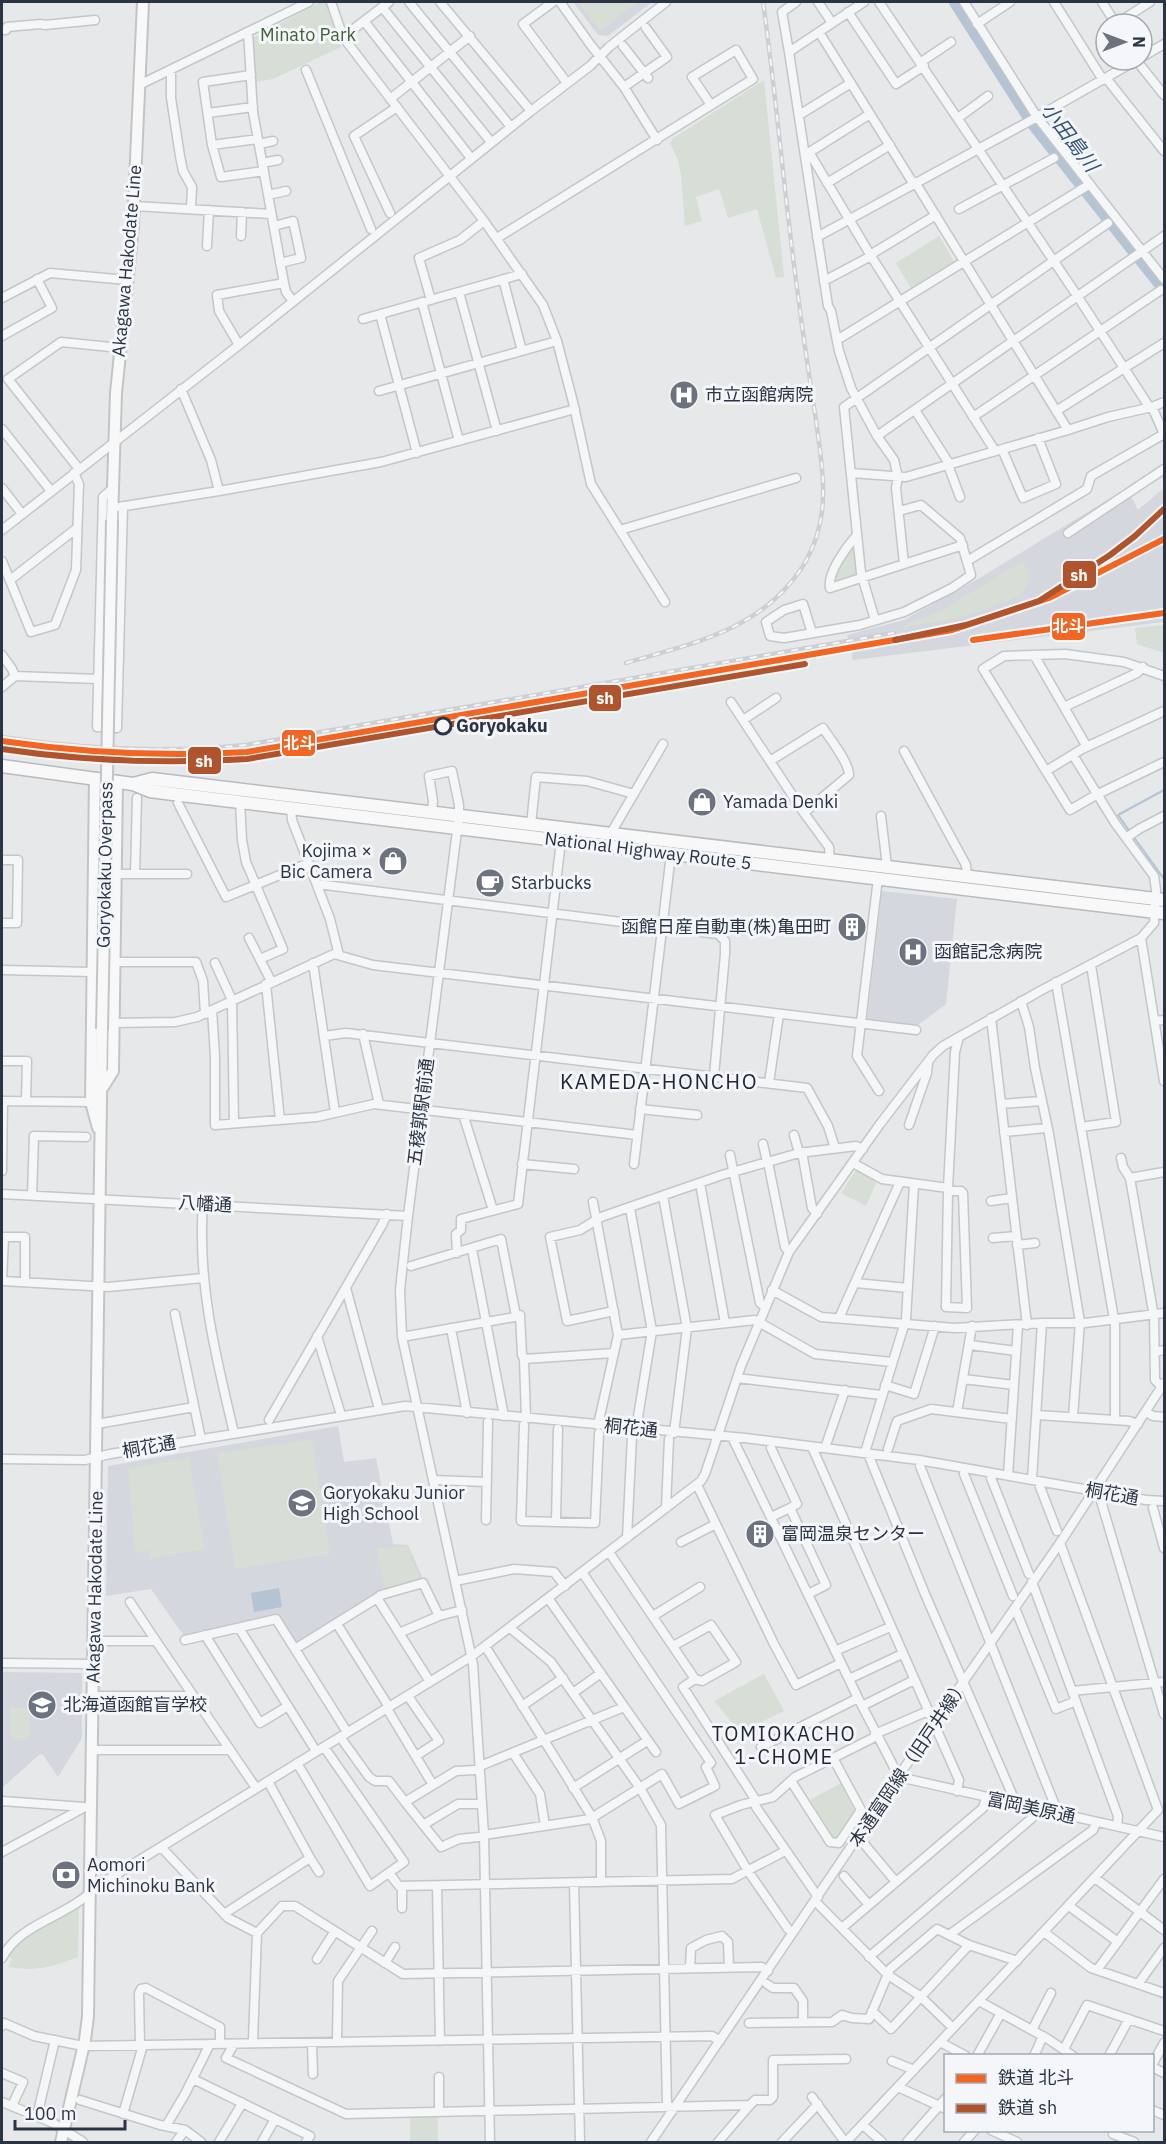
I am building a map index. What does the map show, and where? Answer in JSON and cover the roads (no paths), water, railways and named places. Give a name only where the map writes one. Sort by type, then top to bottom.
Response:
[{"type":"highway","name":"National Highway Route 5","points":[[2,766],[133,784],[150,791],[240,802],[458,821],[531,824],[611,833],[967,876],[1160,906]]},
{"type":"highway","name":"National Highway Route 5","points":[[133,784],[152,779],[432,813],[458,821],[561,841],[878,878],[1160,906]]},
{"type":"main road","name":"Akagawa Hakodate Line","points":[[112,520],[118,507],[113,488],[116,393],[134,206],[143,2]]},
{"type":"main road","name":"Goryokaku Overpass","points":[[102,1029],[112,520]]},
{"type":"main road","points":[[95,778],[91,1102],[101,1140]]},
{"type":"main road","points":[[102,1089],[113,1071],[117,782]]},
{"type":"main road","name":"Akagawa Hakodate Line","points":[[61,2142],[88,2016],[87,1807],[91,1750],[97,1457],[102,1029]]},
{"type":"street","points":[[139,86],[309,2]]},
{"type":"street","points":[[331,2],[343,37],[484,221],[543,305],[557,341],[591,484],[665,602]]},
{"type":"street","points":[[409,2],[511,127]]},
{"type":"street","points":[[440,2],[531,111]]},
{"type":"street","points":[[553,2],[523,24],[567,83]]},
{"type":"street","points":[[560,2],[590,45],[624,87],[657,140]]},
{"type":"street","points":[[2,530],[590,66],[600,55],[666,2]]},
{"type":"street","points":[[796,2],[782,12],[807,154],[828,306],[851,388],[877,436],[894,460],[898,477],[896,488],[904,564]]},
{"type":"street","points":[[818,2],[832,23]]},
{"type":"street","points":[[789,52],[864,2]]},
{"type":"street","points":[[879,2],[1078,297],[1151,408],[1164,434],[1091,476],[1087,489],[967,561]]},
{"type":"street","points":[[964,2],[1033,119],[1139,253],[1164,279]]},
{"type":"street","points":[[977,24],[1010,2]]},
{"type":"street","points":[[1054,2],[1105,79],[1164,151]]},
{"type":"street","points":[[1135,12],[1150,2]]},
{"type":"street","points":[[343,37],[386,4],[431,67],[491,142]]},
{"type":"street","points":[[848,12],[897,84],[951,42]]},
{"type":"street","points":[[2,30],[6,30],[7,27],[95,20]]},
{"type":"street","points":[[364,21],[471,158]]},
{"type":"street","points":[[624,87],[646,75],[667,57],[646,28]]},
{"type":"street","points":[[248,32],[253,107],[258,141],[284,283],[286,292],[293,301]]},
{"type":"street","points":[[819,32],[936,215],[1068,430]]},
{"type":"street","points":[[390,99],[470,36]]},
{"type":"street","points":[[623,46],[646,75]]},
{"type":"street","points":[[496,238],[657,140],[753,79],[736,50],[692,77],[711,105]]},
{"type":"street","points":[[306,70],[371,229]]},
{"type":"street","points":[[817,237],[1117,72]]},
{"type":"street","points":[[1146,72],[1164,95]]},
{"type":"street","points":[[171,75],[171,98],[180,156],[183,171],[192,187],[191,209]]},
{"type":"street","points":[[251,75],[203,82],[212,145],[221,177],[263,167],[278,160]]},
{"type":"street","points":[[799,115],[851,83]]},
{"type":"street","points":[[958,118],[988,96]]},
{"type":"street","points":[[208,113],[253,107]]},
{"type":"street","points":[[390,213],[354,136],[397,107]]},
{"type":"street","points":[[807,154],[870,114]]},
{"type":"street","points":[[212,145],[273,141]]},
{"type":"street","points":[[827,183],[890,145]]},
{"type":"street","points":[[807,154],[952,385],[998,450],[1023,498],[1056,484],[1038,438]]},
{"type":"street","points":[[959,209],[1054,158]]},
{"type":"street","points":[[837,340],[1086,187]]},
{"type":"street","points":[[268,195],[286,191]]},
{"type":"street","points":[[134,206],[271,214]]},
{"type":"street","points":[[207,246],[209,210]]},
{"type":"street","points":[[242,212],[242,236]]},
{"type":"street","points":[[824,281],[936,215]]},
{"type":"street","points":[[274,226],[293,221],[301,258],[280,263]]},
{"type":"street","points":[[459,441],[441,374],[419,258],[460,240],[484,221]]},
{"type":"street","points":[[875,620],[862,577],[844,407],[1108,223]]},
{"type":"street","points":[[877,436],[1164,236]]},
{"type":"street","points":[[2,298],[50,273],[128,280]]},
{"type":"street","points":[[363,319],[522,274]]},
{"type":"street","points":[[2,336],[52,308],[37,279]]},
{"type":"street","points":[[503,279],[522,351]]},
{"type":"street","points":[[239,345],[219,311],[217,295],[284,283]]},
{"type":"street","points":[[973,417],[1161,290]]},
{"type":"street","points":[[459,291],[497,431]]},
{"type":"street","points":[[380,314],[417,453]]},
{"type":"street","points":[[379,391],[557,341]]},
{"type":"street","points":[[2,561],[32,632],[55,625],[76,570],[79,484],[77,471],[8,379],[61,342],[120,348]]},
{"type":"street","points":[[1056,411],[1164,344]]},
{"type":"street","points":[[181,389],[211,460],[219,491]]},
{"type":"street","points":[[851,473],[906,477],[1108,417],[1151,408],[1164,402]]},
{"type":"street","points":[[113,488],[103,497],[97,727],[117,728],[118,507],[338,471],[417,453],[575,410]]},
{"type":"street","points":[[915,410],[949,465],[960,497]]},
{"type":"street","points":[[2,429],[51,491]]},
{"type":"street","points":[[1068,533],[1164,469]]},
{"type":"street","points":[[620,530],[796,478]]},
{"type":"street","points":[[2,488],[22,514]]},
{"type":"street","points":[[812,633],[803,604],[784,610],[766,622],[770,636],[784,638],[812,633],[875,620],[904,612],[952,588],[971,575],[960,538],[921,505],[899,511]]},
{"type":"street","points":[[10,580],[77,528]]},
{"type":"street","points":[[857,535],[847,546],[829,581],[830,588],[963,545]]},
{"type":"street","points":[[1164,676],[1143,667],[1071,654],[1004,656],[983,669],[1070,810],[1164,762]]},
{"type":"street","points":[[1034,655],[1088,747]]},
{"type":"street","points":[[2,656],[15,676]]},
{"type":"street","points":[[1064,707],[1137,673],[1143,667]]},
{"type":"street","points":[[2,687],[15,676],[98,679]]},
{"type":"street","points":[[743,720],[776,698]]},
{"type":"street","points":[[731,702],[829,847],[830,860]]},
{"type":"street","points":[[1046,771],[1072,754],[1164,711]]},
{"type":"street","points":[[770,760],[822,728],[837,750],[848,768],[849,775],[804,813]]},
{"type":"street","points":[[611,833],[663,744]]},
{"type":"street","points":[[904,751],[966,865],[967,876]]},
{"type":"street","points":[[2,1958],[10,1945],[27,1932],[256,1788],[389,1710],[472,1656],[703,1478],[737,1378],[789,1252],[928,1062],[943,1046],[958,1037],[1141,938],[1154,923],[1160,906],[1154,876],[1130,836],[1096,795],[1072,754]]},
{"type":"street","name":"五稜郭駅前通","points":[[432,813],[433,801],[429,776],[453,771],[459,805],[458,821],[408,1216],[400,1290],[402,1337],[472,1656],[485,1884],[490,2142]]},
{"type":"street","points":[[531,824],[536,777],[587,781],[634,794]]},
{"type":"street","points":[[135,874],[137,798]]},
{"type":"street","points":[[240,802],[246,862],[283,949],[260,959]]},
{"type":"street","points":[[178,803],[226,897],[309,863]]},
{"type":"street","points":[[291,808],[292,820],[330,919],[339,955]]},
{"type":"street","points":[[881,816],[887,866]]},
{"type":"street","points":[[1130,836],[1164,816]]},
{"type":"street","points":[[457,1253],[456,1234],[461,1230],[460,1219],[518,1204],[561,841]]},
{"type":"street","points":[[634,1164],[671,854]]},
{"type":"street","points":[[2,860],[18,860],[17,923],[2,923]]},
{"type":"street","points":[[115,874],[187,874]]},
{"type":"street","points":[[878,878],[857,1056],[879,1091]]},
{"type":"street","points":[[317,884],[715,934],[723,938],[725,954],[714,1076]]},
{"type":"street","points":[[249,938],[269,983],[280,1120]]},
{"type":"street","points":[[1141,938],[1155,1021],[1162,1048],[1164,1081]]},
{"type":"street","points":[[114,1023],[175,1022],[209,1012],[334,954],[373,966],[916,1030]]},
{"type":"street","points":[[114,962],[196,962],[204,981],[215,1056],[212,1125],[317,1117],[379,1104],[637,1135]]},
{"type":"street","points":[[215,963],[232,1000],[234,1123]]},
{"type":"street","points":[[313,963],[335,1112]]},
{"type":"street","points":[[1081,1127],[1116,1122],[1091,965]]},
{"type":"street","points":[[2,970],[93,972]]},
{"type":"street","points":[[1056,982],[1113,1320],[1115,1420]]},
{"type":"street","points":[[1021,1001],[1029,1027],[1046,1128],[1049,1134],[1080,1322],[1074,1417]]},
{"type":"street","points":[[769,1083],[779,1014]]},
{"type":"street","points":[[991,1018],[1017,1240],[1022,1325],[1016,1351],[1008,1475]]},
{"type":"street","points":[[1155,1021],[1164,1020]]},
{"type":"street","points":[[324,1036],[346,1033],[363,1034],[808,1089],[828,1126],[835,1148]]},
{"type":"street","points":[[363,1034],[379,1104]]},
{"type":"street","points":[[853,1163],[882,1179],[948,1189],[963,1193],[967,1308],[945,1307],[948,1189],[954,1052],[958,1037]]},
{"type":"street","points":[[2,1061],[27,1062],[27,1101]]},
{"type":"street","points":[[909,1125],[927,1073],[928,1062]]},
{"type":"street","points":[[2,1171],[2,1101],[91,1102]]},
{"type":"street","points":[[1001,1104],[1041,1101]]},
{"type":"street","points":[[640,1109],[696,1115]]},
{"type":"street","points":[[463,1114],[493,1210]]},
{"type":"street","points":[[1004,1132],[1046,1128]]},
{"type":"street","points":[[794,1135],[801,1152],[812,1208],[817,1214]]},
{"type":"street","points":[[32,1196],[34,1136],[86,1137]]},
{"type":"street","points":[[763,1144],[785,1246],[789,1252]]},
{"type":"street","points":[[614,1311],[567,1321],[550,1237],[580,1230],[597,1219],[734,1171],[801,1152],[856,1146],[863,1149]]},
{"type":"street","points":[[730,1155],[760,1303],[765,1307]]},
{"type":"street","points":[[1121,1158],[1123,1167],[1130,1178],[1160,1351],[1155,1380],[1163,1385]]},
{"type":"street","points":[[522,1164],[574,1169]]},
{"type":"street","points":[[1130,1178],[1164,1172]]},
{"type":"street","points":[[839,1318],[900,1182]]},
{"type":"street","points":[[700,1183],[725,1323]]},
{"type":"street","points":[[914,1184],[904,1324],[866,1445],[920,1583],[1012,1794],[1010,1803]]},
{"type":"street","name":"八幡通","points":[[2,1194],[408,1216]]},
{"type":"street","points":[[663,1196],[687,1328],[671,1436],[666,1508]]},
{"type":"street","points":[[991,1201],[1012,1198]]},
{"type":"street","points":[[411,1266],[501,1239],[519,1315],[524,1359],[525,1422],[521,1521],[595,1523],[598,1429],[618,1335],[593,1202]]},
{"type":"street","points":[[204,1204],[203,1278],[214,1352],[234,1433]]},
{"type":"street","points":[[627,1538],[634,1432],[652,1331],[630,1208]]},
{"type":"street","points":[[269,1420],[387,1214]]},
{"type":"street","points":[[25,1282],[25,1238],[4,1238],[2,1281],[108,1287],[203,1278]]},
{"type":"street","points":[[993,1238],[1035,1243]]},
{"type":"street","points":[[472,1249],[504,1416]]},
{"type":"street","points":[[855,1283],[908,1288]]},
{"type":"street","points":[[346,1288],[379,1409]]},
{"type":"street","points":[[772,1290],[821,1317],[954,1328],[1113,1320],[1164,1313]]},
{"type":"street","points":[[175,1314],[201,1439]]},
{"type":"street","points":[[402,1337],[519,1315]]},
{"type":"street","points":[[618,1335],[754,1320],[815,1354],[892,1362]]},
{"type":"street","points":[[1032,1479],[1042,1323]]},
{"type":"street","points":[[885,1385],[914,1394],[935,1326]]},
{"type":"street","points":[[957,1412],[972,1326]]},
{"type":"street","points":[[451,1328],[467,1413]]},
{"type":"street","points":[[317,1336],[341,1415]]},
{"type":"street","points":[[970,1345],[1016,1351]]},
{"type":"street","points":[[524,1359],[614,1353]]},
{"type":"street","points":[[737,1378],[881,1395]]},
{"type":"street","points":[[963,1379],[1014,1385]]},
{"type":"street","name":"本通富岡線（旧戸井線）","points":[[651,2142],[672,2106],[720,2041],[1015,1608],[1030,1578],[1060,1543],[1163,1385]]},
{"type":"street","points":[[825,1448],[845,1390]]},
{"type":"street","name":"桐花通","points":[[2,1459],[85,1460],[234,1433],[405,1406],[504,1416],[525,1422],[671,1436],[732,1437],[825,1448],[919,1460],[1164,1502]]},
{"type":"street","points":[[97,1424],[194,1407]]},
{"type":"street","points":[[888,1449],[897,1421],[931,1409],[1012,1419]]},
{"type":"street","points":[[1146,1412],[1153,1416],[1164,1417]]},
{"type":"street","points":[[1037,1415],[1129,1420],[1138,1424]]},
{"type":"street","points":[[486,1521],[488,1422]]},
{"type":"street","points":[[556,1521],[558,1429]]},
{"type":"street","points":[[732,1437],[835,1652],[899,1777]]},
{"type":"street","points":[[812,1447],[959,1780],[957,1791]]},
{"type":"street","points":[[771,1448],[797,1504],[771,1517]]},
{"type":"street","points":[[920,1466],[1054,1803],[1052,1812]]},
{"type":"street","points":[[964,1474],[1013,1596]]},
{"type":"street","points":[[990,1478],[1030,1578],[1118,1816],[1117,1826]]},
{"type":"street","points":[[433,1480],[487,1482]]},
{"type":"street","points":[[1040,1487],[1057,1531]]},
{"type":"street","points":[[699,1489],[796,1685],[841,1663]]},
{"type":"street","points":[[1101,1501],[1160,1682],[1164,1714]]},
{"type":"street","points":[[790,1508],[826,1586],[808,1594]]},
{"type":"street","points":[[1153,1508],[1164,1548]]},
{"type":"street","points":[[681,1542],[716,1524]]},
{"type":"street","points":[[782,2142],[815,2100],[846,2142],[1158,1810],[1060,1543]]},
{"type":"street","points":[[609,1552],[695,1679],[702,1681],[736,1662],[711,1625],[673,1646]]},
{"type":"street","points":[[455,1581],[514,1569],[554,1572],[564,1586]]},
{"type":"street","points":[[185,1640],[276,1619],[369,1777],[375,1781],[389,1781],[441,1847],[459,1839],[545,1827],[592,1817],[662,1774],[679,1804],[714,1786],[706,1767],[711,1763],[582,1572]]},
{"type":"street","points":[[295,1649],[381,1595],[423,1582],[439,1616]]},
{"type":"street","points":[[653,1616],[700,1587]]},
{"type":"street","points":[[377,1598],[430,1682]]},
{"type":"street","points":[[548,1598],[656,1752]]},
{"type":"street","points":[[130,1602],[256,1788]]},
{"type":"street","points":[[1015,1608],[1056,1709],[1076,1701]]},
{"type":"street","points":[[399,1633],[439,1616],[462,1610]]},
{"type":"street","points":[[337,1624],[433,1785]]},
{"type":"street","points":[[835,1652],[890,1627]]},
{"type":"street","points":[[239,1628],[288,1706],[404,1862],[370,1886],[297,1763]]},
{"type":"street","points":[[510,1628],[551,1662],[620,1758],[661,1825],[665,2037],[672,2106]]},
{"type":"street","points":[[205,1635],[260,1724],[288,1706]]},
{"type":"street","points":[[102,1641],[156,1641]]},
{"type":"street","points":[[485,1646],[592,1817],[601,1841],[602,1882]]},
{"type":"street","points":[[849,1679],[902,1654]]},
{"type":"street","points":[[2,1663],[93,1664]]},
{"type":"street","points":[[573,1693],[601,1673]]},
{"type":"street","points":[[522,1706],[563,1678]]},
{"type":"street","points":[[695,1679],[683,1687],[728,1755],[756,1807],[816,1899],[888,1975],[920,1996],[953,2028]]},
{"type":"street","points":[[761,1747],[914,1680]]},
{"type":"street","points":[[1072,1691],[1160,1682]]},
{"type":"street","points":[[92,1696],[193,1696]]},
{"type":"street","points":[[410,1699],[439,1741],[416,1756]]},
{"type":"street","points":[[405,1802],[456,1771],[477,1768],[624,1707]]},
{"type":"street","points":[[788,1929],[748,1871],[714,1815],[773,1797],[790,1781],[876,1735],[928,1711]]},
{"type":"street","points":[[573,1788],[647,1741]]},
{"type":"street","points":[[91,1750],[230,1750]]},
{"type":"street","points":[[513,1753],[540,1794],[545,1827]]},
{"type":"street","points":[[790,1781],[830,1842],[839,1843],[861,1810],[833,1758]]},
{"type":"street","name":"富岡美原通","points":[[899,1777],[1164,1836]]},
{"type":"street","points":[[270,1785],[319,1872]]},
{"type":"street","points":[[842,1928],[983,1808],[986,1798]]},
{"type":"street","points":[[2,1802],[87,1807]]},
{"type":"street","points":[[423,1825],[458,1804],[477,1804]]},
{"type":"street","points":[[2,1852],[87,1807]]},
{"type":"street","points":[[869,1957],[1032,1818],[1035,1809]]},
{"type":"street","points":[[949,1935],[1093,1830],[1096,1822]]},
{"type":"street","points":[[866,1845],[896,1882]]},
{"type":"street","points":[[161,1847],[224,1914],[239,1925],[256,1932]]},
{"type":"street","points":[[389,1873],[399,1886],[732,1879],[785,1851]]},
{"type":"street","points":[[224,1914],[310,1858]]},
{"type":"street","points":[[844,1876],[869,1905]]},
{"type":"street","points":[[1095,1878],[1164,1930]]},
{"type":"street","points":[[1097,1970],[1164,1879]]},
{"type":"street","points":[[574,1883],[580,2142]]},
{"type":"street","points":[[402,1886],[402,1908]]},
{"type":"street","points":[[437,1886],[440,2041]]},
{"type":"street","points":[[253,2040],[256,1932],[282,1906],[296,1906],[403,1974],[729,1967],[762,1967],[768,1971]]},
{"type":"street","points":[[1069,1906],[1118,1942]]},
{"type":"street","points":[[749,2023],[832,2022],[842,2015],[869,2019],[890,1970],[938,1929],[969,1945],[1017,1961]]},
{"type":"street","points":[[317,1959],[335,1931]]},
{"type":"street","points":[[337,2039],[338,1981],[372,1931]]},
{"type":"street","points":[[1044,1932],[1097,1970],[1164,1993]]},
{"type":"street","points":[[690,1968],[691,1948],[700,1942],[718,1936],[725,1938],[728,1942],[729,1967]]},
{"type":"street","points":[[872,2011],[891,2029],[969,1945]]},
{"type":"street","points":[[385,1963],[395,1947]]},
{"type":"street","points":[[1138,1984],[1164,1948]]},
{"type":"street","points":[[766,1984],[772,1988],[794,1988],[803,2001],[803,2022]]},
{"type":"street","points":[[123,2114],[142,2045],[139,1993],[141,1989],[146,1988],[220,2026],[220,2044]]},
{"type":"street","points":[[1032,2030],[1052,1993]]},
{"type":"street","points":[[979,2001],[1072,2054]]},
{"type":"street","points":[[1064,2049],[1087,2005],[1164,2031]]},
{"type":"street","points":[[978,2054],[1001,2013]]},
{"type":"street","points":[[1110,2054],[1129,2019]]},
{"type":"street","points":[[2,2026],[4,2023],[34,2036],[83,2046],[712,2036],[720,2041]]},
{"type":"street","points":[[1034,2054],[1043,2036]]},
{"type":"street","points":[[37,2116],[55,2040]]},
{"type":"street","points":[[940,2042],[964,2054]]},
{"type":"street","points":[[1154,2062],[1164,2043]]},
{"type":"street","points":[[165,2126],[193,2079],[210,2044]]},
{"type":"street","points":[[234,2044],[226,2058],[346,2114],[489,2109],[750,2105]]},
{"type":"street","points":[[312,2044],[313,2074]]},
{"type":"street","points":[[718,2142],[756,2100],[770,2100],[773,2097],[773,2060],[846,2059]]},
{"type":"street","points":[[892,2061],[914,2070]]},
{"type":"street","points":[[2,2073],[23,2082],[12,2106]]},
{"type":"street","points":[[439,2111],[440,2077]]},
{"type":"street","points":[[193,2079],[310,2136],[306,2142]]},
{"type":"street","points":[[898,2087],[942,2107],[907,2142]]},
{"type":"street","points":[[80,2100],[184,2130],[201,2142]]},
{"type":"street","points":[[2,2102],[53,2123],[83,2142]]},
{"type":"street","points":[[219,2142],[241,2102]]},
{"type":"street","points":[[262,2142],[275,2119]]},
{"type":"street","points":[[863,2125],[882,2142]]},
{"type":"street","points":[[176,2142],[184,2130]]},
{"type":"street","points":[[995,2132],[1017,2142]]},
{"type":"street","points":[[1108,2142],[1114,2132],[1134,2142]]},
{"type":"water","points":[[279,1588],[282,1607],[254,1612],[251,1593]]},
{"type":"waterway","name":"小田島川","points":[[956,2],[1034,124],[1164,288]]},
{"type":"waterway","points":[[1164,790],[1118,815],[1164,879]]},
{"type":"railway","points":[[626,663],[676,649],[723,632],[745,621],[765,607],[784,590],[801,569],[820,525],[823,505],[821,458],[794,265],[763,2]]},
{"type":"railway","points":[[2,737],[62,744],[154,749],[246,745],[894,633]]},
{"type":"rail line","name":"sh","points":[[895,640],[966,625],[1039,601],[1110,555],[1164,509]]},
{"type":"rail line","name":"北斗","points":[[2,741],[124,753],[247,752],[952,630],[1049,598],[1164,539]]},
{"type":"rail line","name":"北斗","points":[[973,640],[1164,613]]},
{"type":"rail line","name":"sh","points":[[2,749],[124,760],[247,759],[805,664]]},
{"type":"place","name":"市立函館病院","points":[[684,395]]},
{"type":"place","name":"Goryokaku","points":[[443,726]]},
{"type":"place","name":"Yamada Denki","points":[[702,802]]},
{"type":"place","name":"Kojima × Bic Camera","points":[[393,861]]},
{"type":"place","name":"Starbucks","points":[[490,883]]},
{"type":"place","name":"函館日産自動車(株)亀田町","points":[[852,927]]},
{"type":"place","name":"函館記念病院","points":[[913,952]]},
{"type":"place","name":"Goryokaku Junior High School","points":[[302,1503]]},
{"type":"place","name":"富岡温泉センター","points":[[760,1534]]},
{"type":"place","name":"北海道函館盲学校","points":[[42,1705]]},
{"type":"place","name":"Aomori Michinoku Bank","points":[[66,1875]]},
{"type":"district","name":"KAMEDA-HONCHO","points":[[659,1082]]},
{"type":"district","name":"TOMIOKACHO 1-CHOME","points":[[784,1746]]},
{"type":"park label","name":"Minato Park","points":[[308,35]]}]
